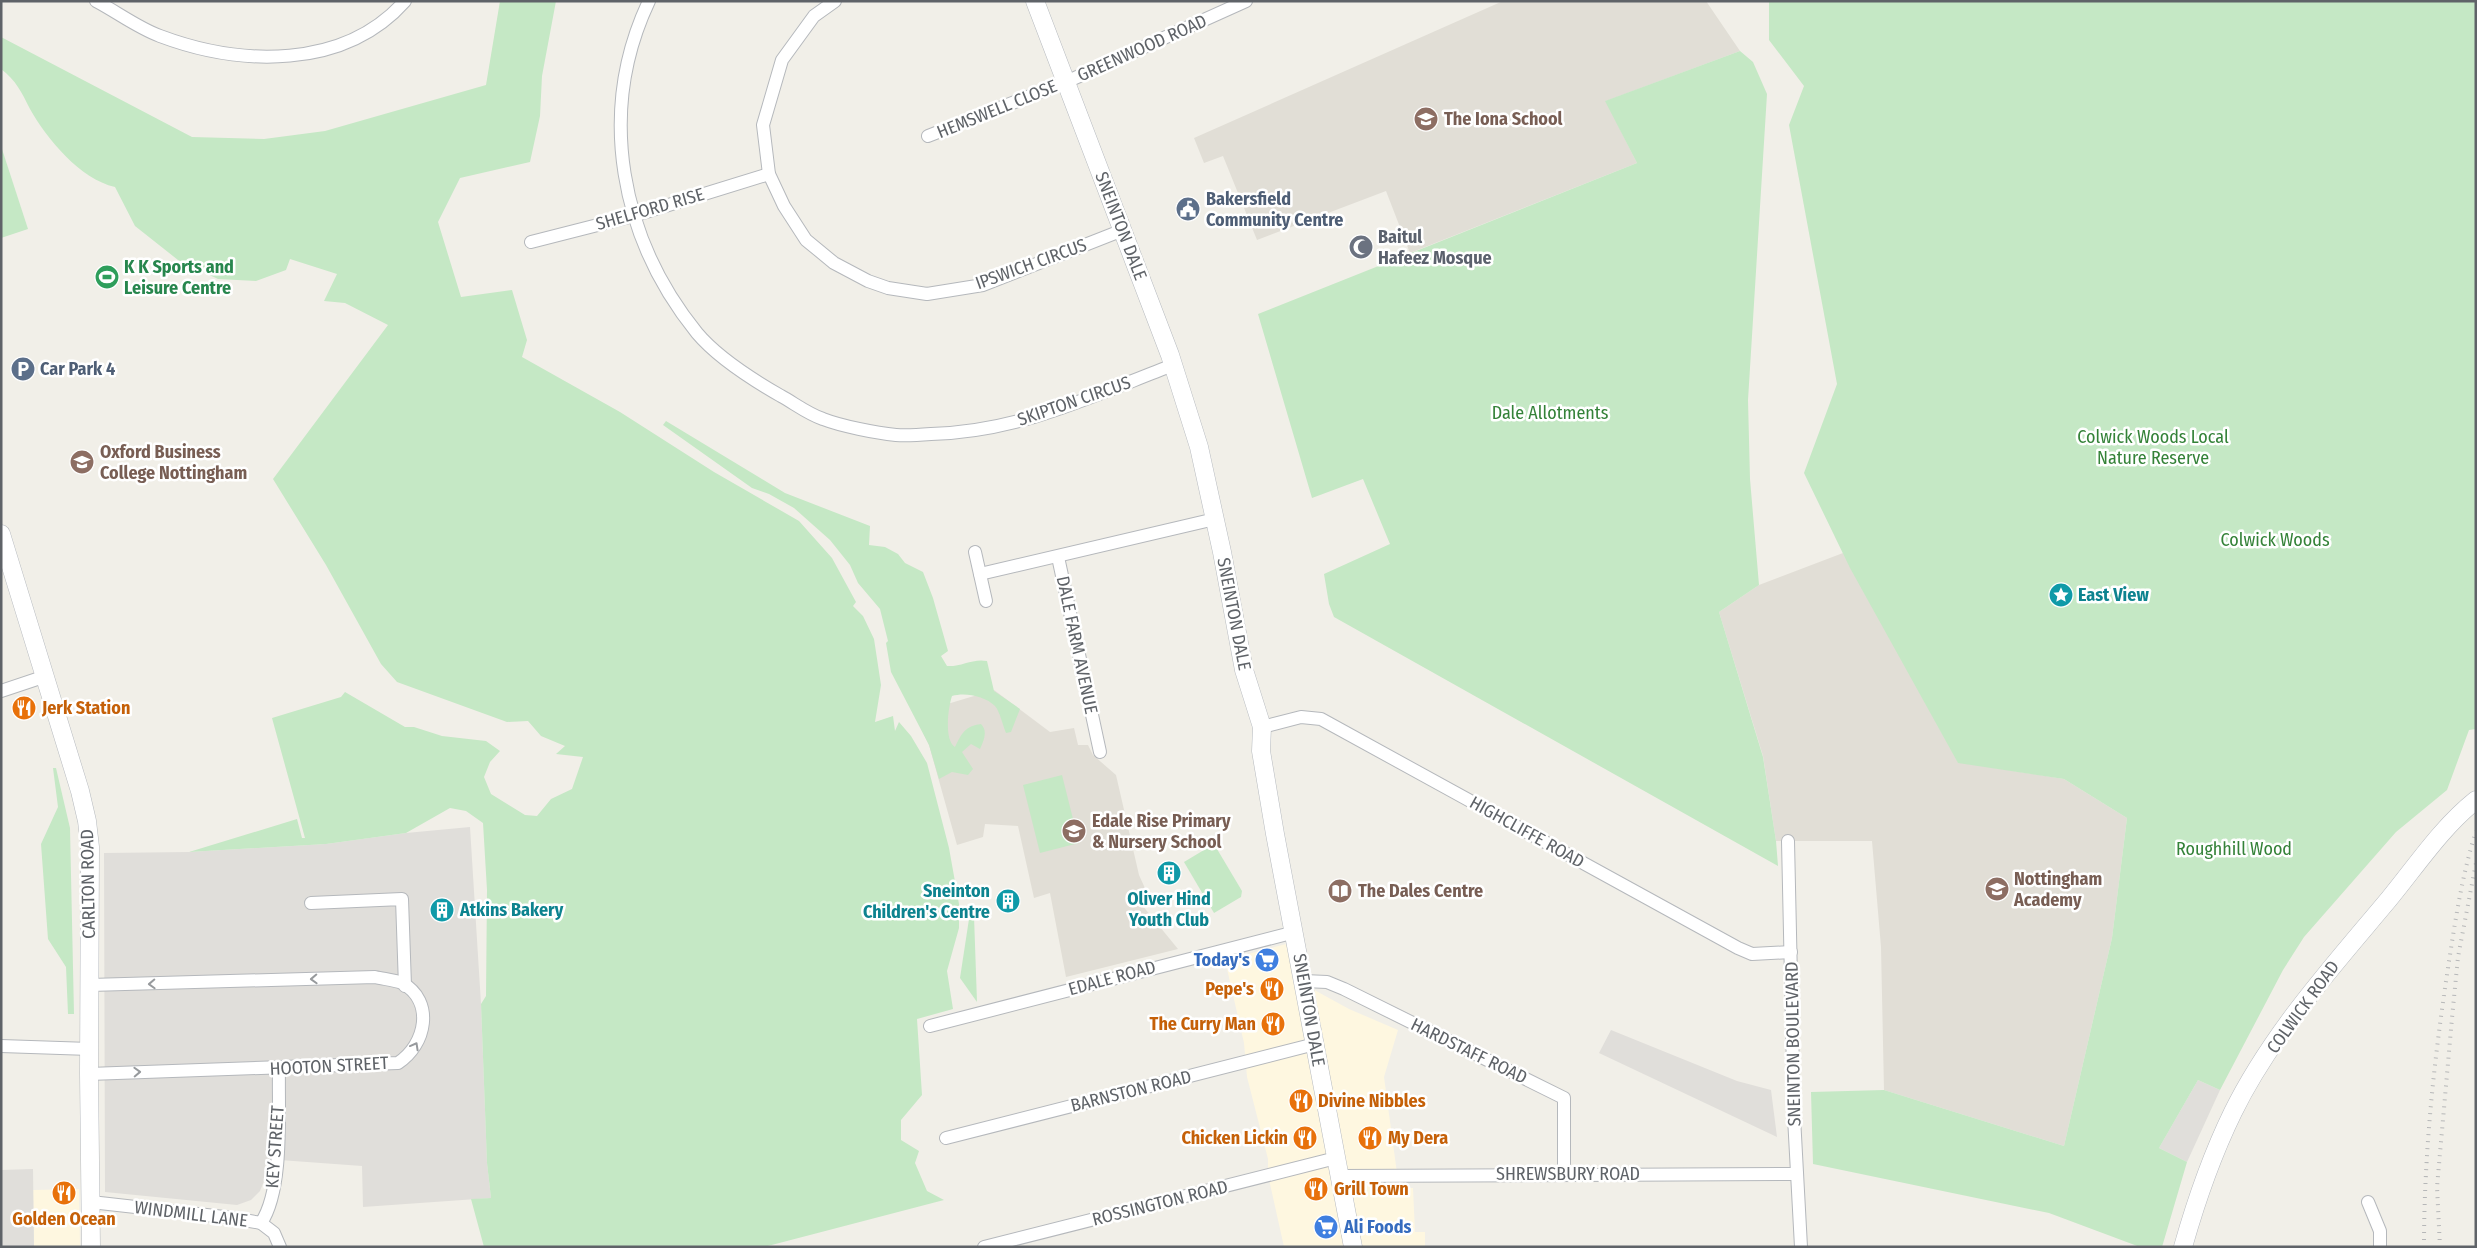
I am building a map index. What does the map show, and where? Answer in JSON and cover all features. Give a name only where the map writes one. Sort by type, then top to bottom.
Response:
[{"type":"street","points":[[100,2],[158,36],[215,53],[271,58],[324,51],[379,26],[405,1]]},
{"type":"street","name":"SKIPTON CIRCUS","points":[[649,1],[638,25],[622,86],[620,156],[632,216],[660,281],[698,334],[749,378],[822,419],[896,435],[964,433],[1033,419],[1173,365]]},
{"type":"street","name":"IPSWICH CIRCUS","points":[[834,1],[814,16],[782,60],[763,125],[769,174],[784,206],[806,240],[834,263],[868,281],[888,288],[927,294],[983,285],[1123,230]]},
{"type":"street","name":"SNEINTON DALE","points":[[1035,1],[1173,365],[1199,447],[1244,670],[1262,727],[1262,757],[1353,1247]]},
{"type":"street","name":"GREENWOOD ROAD","points":[[1066,82],[1246,1]]},
{"type":"street","name":"HEMSWELL CLOSE","points":[[928,136],[1066,82]]},
{"type":"street","name":"SHELFORD RISE","points":[[531,242],[632,216],[769,174]]},
{"type":"street","name":"DALE FARM AVENUE","points":[[980,574],[1215,519]]},
{"type":"street","name":"CARLTON ROAD","points":[[1,534],[46,676],[87,821],[90,847],[89,1074],[92,1247]]},
{"type":"street","points":[[975,552],[986,601]]},
{"type":"street","name":"DALE FARM AVENUE","points":[[1058,557],[1100,752]]},
{"type":"street","points":[[1,691],[46,676]]},
{"type":"street","name":"HIGHCLIFFE ROAD","points":[[1262,727],[1301,718],[1321,719],[1738,948],[1752,954],[1791,952]]},
{"type":"street","name":"DALE FARM AVENUE","points":[[1082,736],[1095,732]]},
{"type":"street","name":"COLWICK ROAD","points":[[2183,1247],[2199,1194],[2233,1112],[2279,1038],[2322,978],[2441,832],[2476,800]]},
{"type":"street","name":"SNEINTON BOULEVARD","points":[[1788,841],[1797,1174],[1801,1247]]},
{"type":"street","points":[[90,986],[375,977],[405,986],[402,899],[311,903]]},
{"type":"street","name":"EDALE ROAD","points":[[930,1026],[1295,932]]},
{"type":"street","name":"HARDSTAFF ROAD","points":[[1304,980],[1327,982],[1344,989],[1564,1098],[1564,1174]]},
{"type":"street","name":"HOOTON STREET","points":[[89,1074],[398,1063],[410,1055],[423,1031],[423,1012],[420,998],[405,986]]},
{"type":"street","name":"BARNSTON ROAD","points":[[946,1138],[1315,1044]]},
{"type":"street","points":[[1,1046],[90,1049]]},
{"type":"street","name":"KEY STREET","points":[[261,1223],[269,1211],[278,1153],[279,1068]]},
{"type":"street","name":"ROSSINGTON ROAD","points":[[984,1247],[1336,1158]]},
{"type":"street","name":"SHREWSBURY ROAD","points":[[1340,1176],[1797,1174]]},
{"type":"street","name":"WINDMILL LANE","points":[[91,1202],[225,1217],[261,1223],[274,1233],[280,1247]]},
{"type":"street","points":[[2368,1202],[2380,1231],[2380,1247]]},
{"type":"shaded area","name":"The Iona School","points":[[1503,1],[1706,1],[1740,51],[1606,101],[1637,163],[1410,253],[1386,191],[1257,240],[1223,156],[1204,163],[1194,138]]},
{"type":"shaded area","name":"Nottingham Academy","points":[[1843,553],[1958,762],[2064,779],[2127,818],[2112,938],[2064,1146],[1884,1090],[1881,947],[1872,841],[1776,841],[1763,756],[1719,612],[1759,585]]},
{"type":"shaded area","name":"Edale Rise Primary & Nursery School","points":[[994,690],[1050,732],[1074,728],[1078,745],[1088,745],[1093,755],[1116,775],[1139,875],[1149,897],[1142,905],[1178,949],[1066,977],[1050,893],[1034,898],[1018,826],[985,824],[983,837],[957,845],[929,745],[914,714]]},
{"type":"shaded area","points":[[470,827],[481,1004],[487,1163],[491,1198],[363,1207],[362,1166],[266,1159],[264,1181],[260,1191],[251,1200],[237,1205],[105,1192],[104,853],[189,852],[326,844],[406,833]]},
{"type":"shaded area","points":[[1286,944],[1298,981],[1349,1009],[1398,1030],[1384,1077],[1399,1188],[1413,1188],[1415,1232],[1425,1232],[1425,1247],[1284,1247],[1268,1175],[1268,1159],[1247,1077],[1244,1043],[1225,960]]},
{"type":"shaded area","points":[[1611,1030],[1737,1081],[1771,1090],[1777,1137],[1599,1053]]},
{"type":"shaded area","points":[[2198,1080],[2220,1090],[2187,1162],[2159,1148]]},
{"type":"shaded area","points":[[33,1169],[34,1247],[1,1247],[1,1170]]},
{"type":"shaded area","points":[[79,1189],[80,1247],[34,1247],[33,1190]]},
{"type":"green space","points":[[500,1],[556,1],[542,76],[540,116],[530,162],[460,178],[438,222],[461,297],[512,290],[527,340],[522,357],[620,412],[714,472],[799,521],[832,558],[856,602],[853,606],[863,616],[874,639],[881,685],[875,722],[893,716],[895,731],[899,722],[911,736],[927,763],[949,848],[959,904],[959,928],[947,971],[953,1009],[917,1019],[922,1095],[901,1120],[901,1140],[919,1151],[915,1163],[927,1191],[944,1200],[764,1247],[484,1247],[471,1199],[491,1198],[487,1163],[481,1004],[486,996],[487,890],[483,823],[466,811],[450,808],[406,833],[326,844],[189,852],[297,819],[302,838],[305,838],[272,718],[341,697],[345,692],[405,727],[414,727],[442,736],[486,741],[500,751],[490,762],[484,777],[491,794],[525,815],[537,816],[551,799],[572,789],[583,757],[556,754],[565,746],[541,736],[528,721],[507,722],[397,682],[381,664],[326,565],[273,479],[388,325],[345,303],[324,301],[337,274],[290,259],[286,270],[256,281],[218,279],[178,260],[135,226],[115,187],[89,176],[55,145],[37,121],[18,87],[1,69],[1,37],[192,137],[264,139],[325,131],[486,85]]},
{"type":"green space","name":"Colwick Woods Local Nature Reserve","points":[[1769,1],[2476,1],[2476,729],[2469,730],[2447,790],[2396,832],[2304,937],[2283,970],[2220,1090],[2198,1080],[2159,1148],[2187,1162],[2162,1247],[2140,1247],[2049,1213],[1813,1164],[1811,1092],[1884,1090],[2064,1146],[2112,938],[2127,818],[2064,779],[1958,763],[1850,568],[1804,473],[1837,384],[1789,125],[1804,86],[1769,40]]},
{"type":"green space","name":"Dale Allotments","points":[[1740,51],[1753,62],[1767,94],[1748,400],[1750,479],[1759,585],[1719,612],[1763,757],[1778,866],[1334,617],[1329,604],[1324,574],[1390,544],[1363,479],[1312,498],[1258,314],[1637,163],[1605,101]]},
{"type":"green space","points":[[1,146],[28,229],[1,238]]},
{"type":"green space","points":[[666,421],[785,493],[870,526],[869,545],[885,547],[898,554],[905,563],[923,572],[933,598],[948,651],[941,656],[947,666],[982,660],[987,661],[994,691],[1020,709],[1011,732],[1006,733],[995,706],[991,703],[975,696],[963,694],[952,696],[948,716],[948,731],[949,738],[955,747],[962,734],[971,726],[981,724],[985,733],[980,749],[971,744],[962,752],[973,769],[968,775],[952,772],[939,779],[929,745],[891,672],[886,643],[888,641],[880,609],[858,583],[850,565],[830,540],[794,508],[769,494],[752,488],[663,425]]},
{"type":"green space","points":[[53,768],[56,768],[70,828],[74,1014],[68,1014],[66,967],[48,939],[41,844],[58,807]]},
{"type":"green space","points":[[1062,775],[1079,843],[1040,853],[1023,785]]},
{"type":"green space","points":[[1214,844],[1242,891],[1241,897],[1214,913],[1184,862]]},
{"type":"green space","points":[[974,916],[977,1002],[960,978],[969,919]]},
{"type":"railway","points":[[2424,1247],[2428,1142],[2438,1037],[2459,899],[2476,831]]},
{"type":"railway","points":[[2440,1247],[2437,1187],[2452,1018],[2458,957],[2476,863]]},
{"type":"place","name":"The Iona School","points":[[1426,119]]},
{"type":"place","name":"Bakersfield Community Centre","points":[[1188,209]]},
{"type":"place","name":"Baitul Hafeez Mosque","points":[[1361,247]]},
{"type":"place","name":"K K Sports and Leisure Centre","points":[[107,277]]},
{"type":"place","name":"Car Park 4","points":[[23,369]]},
{"type":"place","name":"Oxford Business College Nottingham","points":[[82,462]]},
{"type":"place","name":"East View","points":[[2061,595]]},
{"type":"place","name":"Jerk Station","points":[[24,708]]},
{"type":"place","name":"Edale Rise Primary & Nursery School","points":[[1074,831]]},
{"type":"place","name":"Oliver Hind Youth Club","points":[[1169,873]]},
{"type":"place","name":"Nottingham Academy","points":[[1997,889]]},
{"type":"place","name":"The Dales Centre","points":[[1340,891]]},
{"type":"place","name":"Sneinton Children's Centre","points":[[1008,901]]},
{"type":"place","name":"Atkins Bakery","points":[[442,910]]},
{"type":"place","name":"Today's","points":[[1267,960]]},
{"type":"place","name":"Pepe's","points":[[1272,989]]},
{"type":"place","name":"The Curry Man","points":[[1273,1024]]},
{"type":"place","name":"Divine Nibbles","points":[[1301,1101]]},
{"type":"place","name":"Chicken Lickin","points":[[1305,1138]]},
{"type":"place","name":"My Dera","points":[[1370,1138]]},
{"type":"place","name":"Grill Town","points":[[1316,1189]]},
{"type":"place","name":"Golden Ocean","points":[[64,1193]]},
{"type":"place","name":"Ali Foods","points":[[1326,1227]]},
{"type":"park label","name":"Colwick Woods","points":[[2275,540]]},
{"type":"park label","name":"Roughhill Wood","points":[[2234,849]]}]
